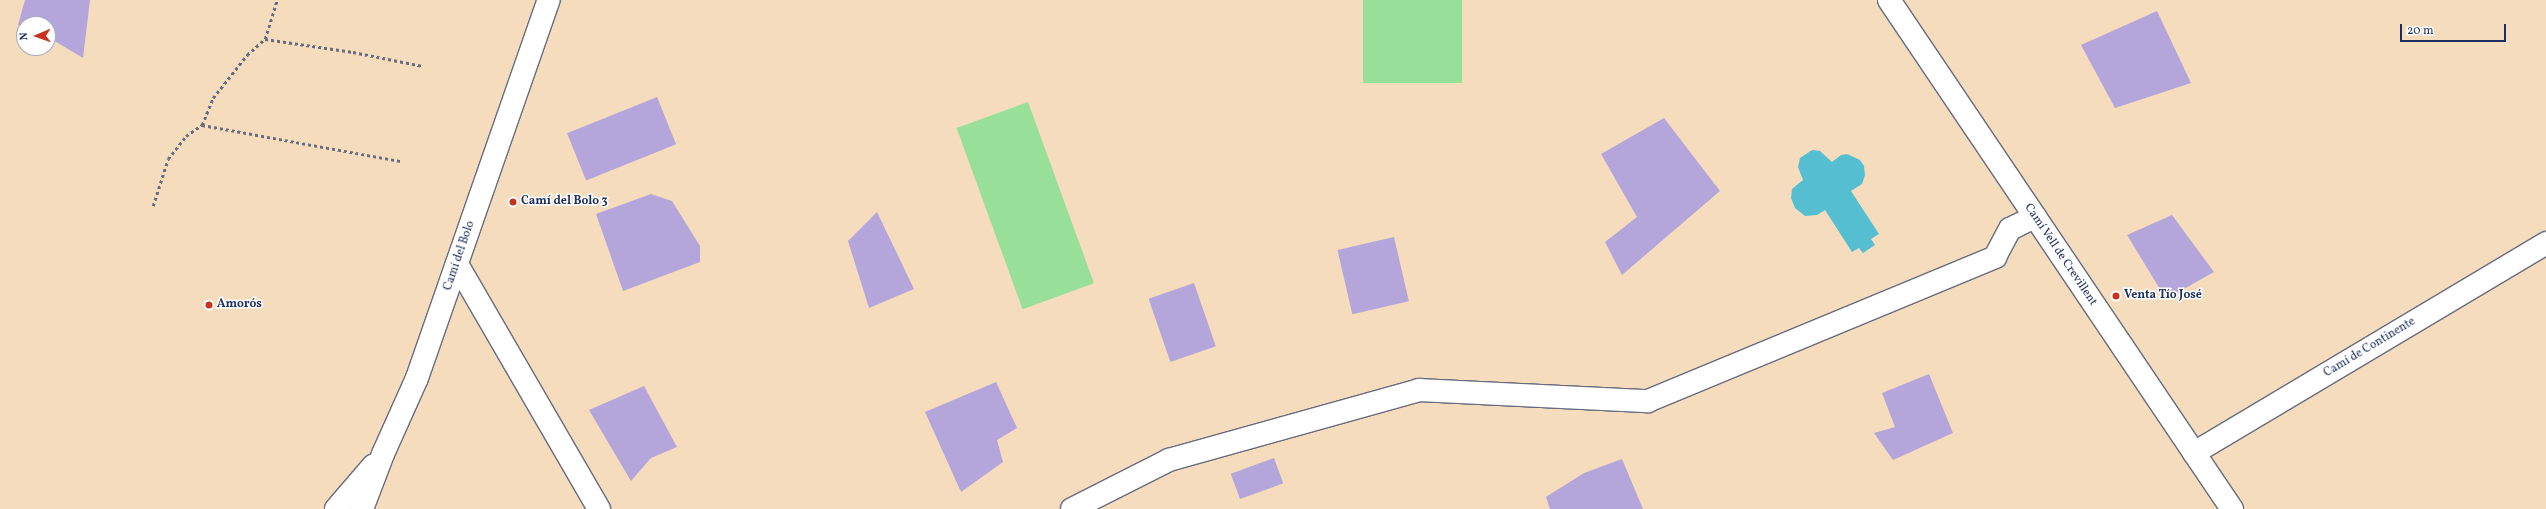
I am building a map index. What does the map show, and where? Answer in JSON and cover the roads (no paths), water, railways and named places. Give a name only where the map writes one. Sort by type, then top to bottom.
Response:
[{"type":"street","name":"Camí del Bolo","points":[[362,509],[383,454],[417,378],[549,0]]},
{"type":"street","name":"Camí Vell de Crevillent","points":[[1889,0],[2232,509]]},
{"type":"street","points":[[1072,509],[1168,460],[1419,390],[1648,402],[1995,257],[2010,229],[2035,217]]},
{"type":"street","name":"Camí de Continente","points":[[2194,453],[2546,243]]},
{"type":"street","points":[[457,264],[599,509]]},
{"type":"street","points":[[336,509],[383,454]]},
{"type":"water","points":[[1812,150],[1820,151],[1832,162],[1841,155],[1847,154],[1860,160],[1864,166],[1865,175],[1862,184],[1851,191],[1879,234],[1871,239],[1875,245],[1863,253],[1859,248],[1852,252],[1825,210],[1817,215],[1805,216],[1795,208],[1791,198],[1792,189],[1803,180],[1798,167],[1800,158]]},
{"type":"place","name":"Camí del Bolo 3","points":[[513,202]]},
{"type":"place","name":"Venta Tío José","points":[[2116,296]]},
{"type":"place","name":"Amorós","points":[[209,305]]}]
